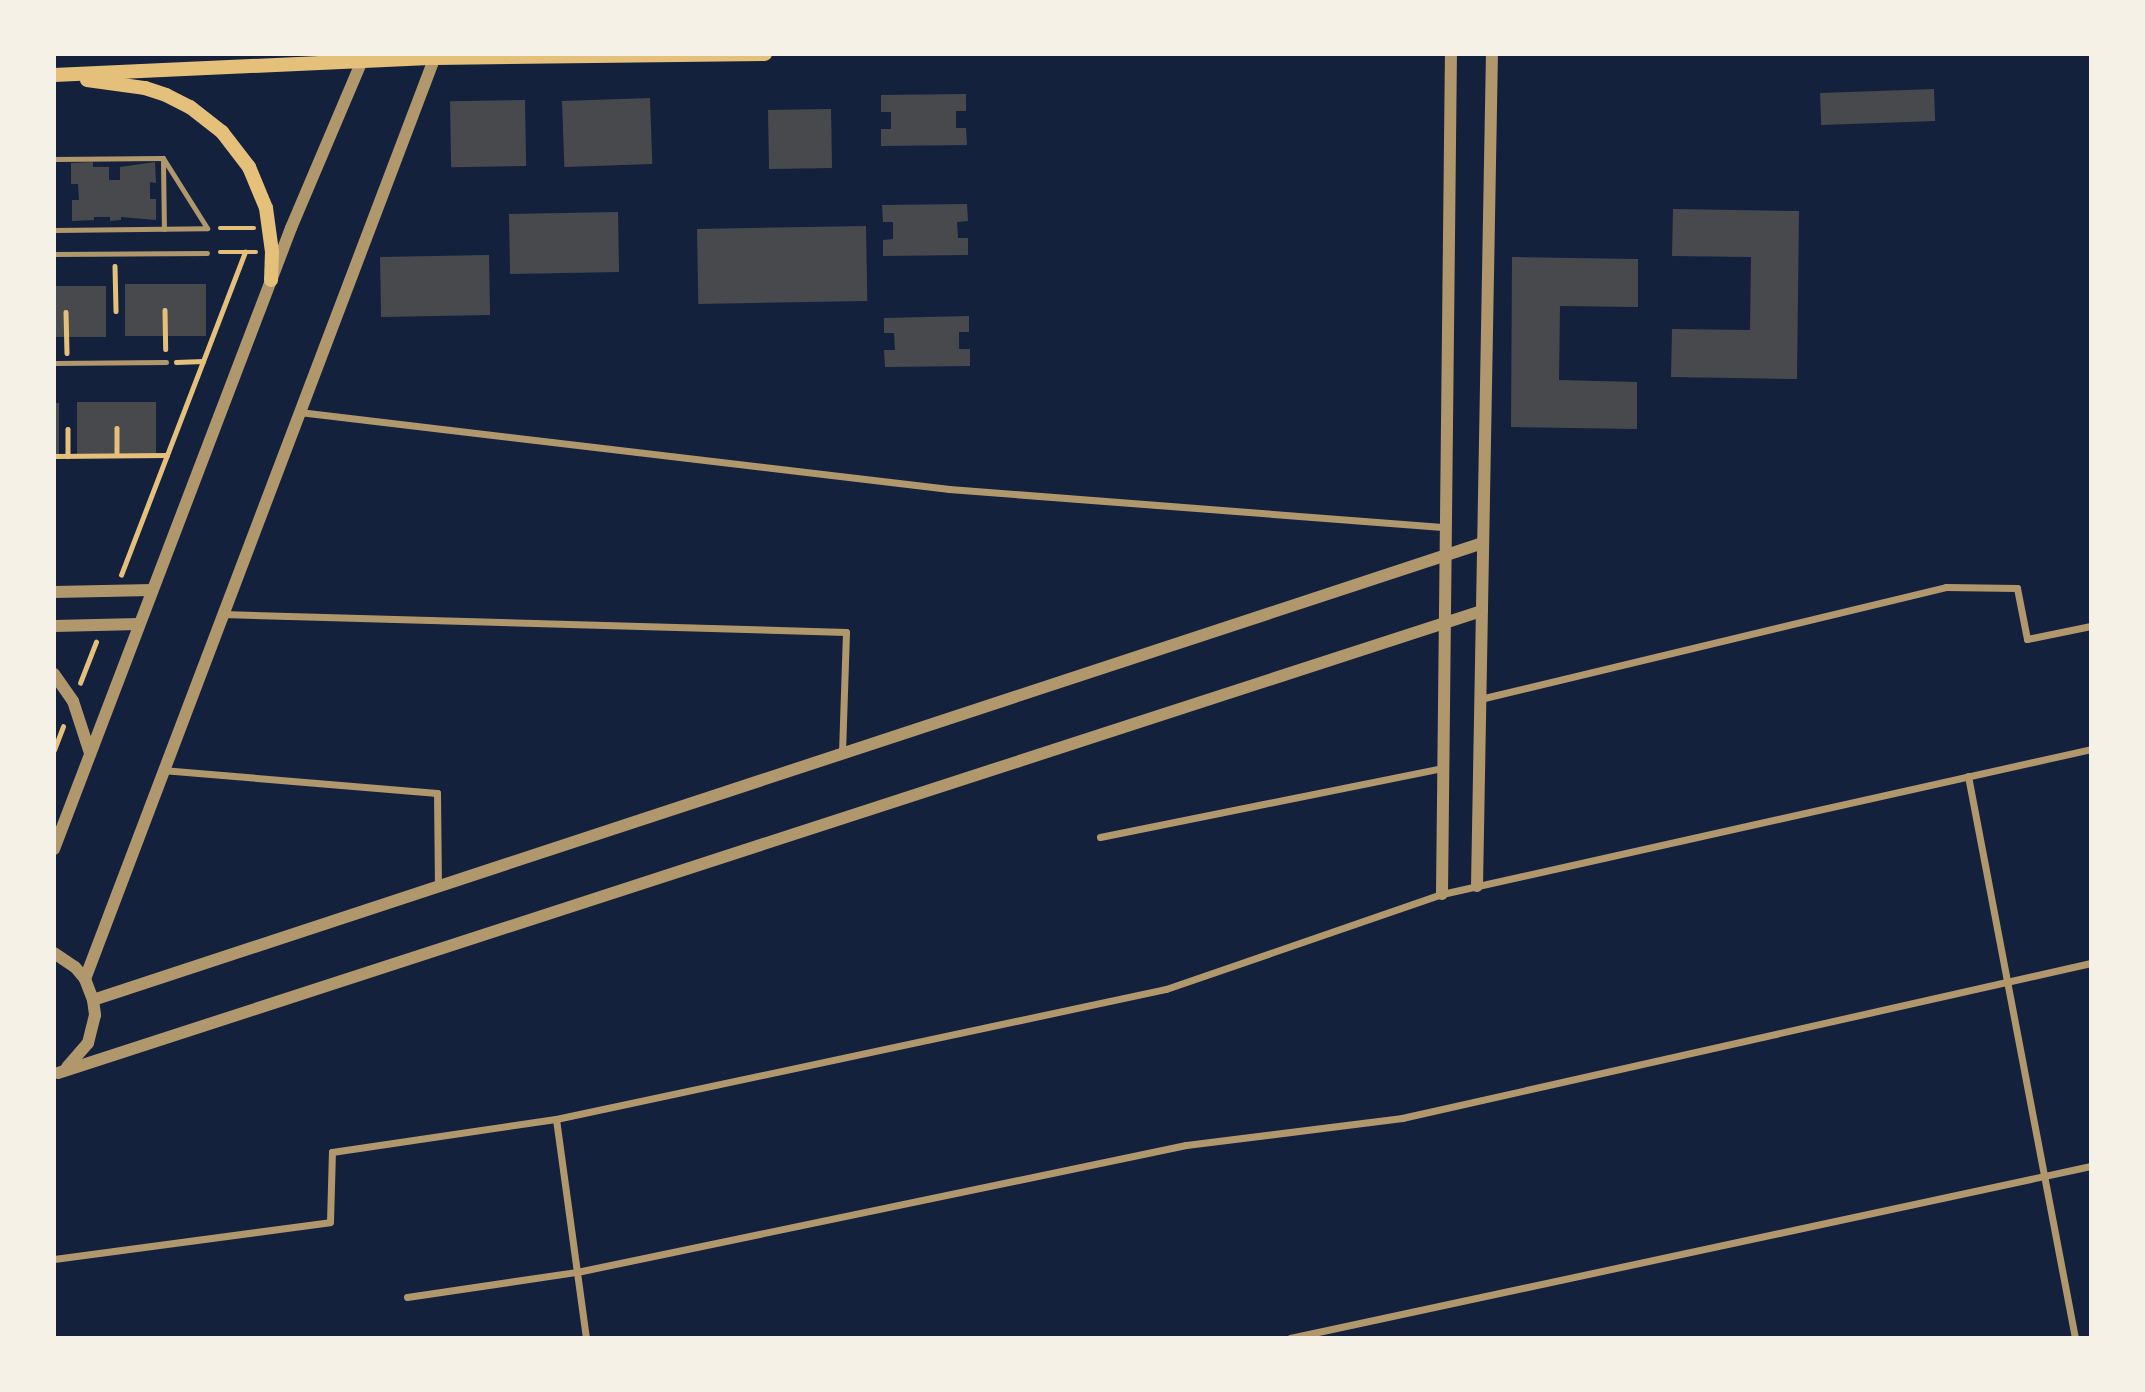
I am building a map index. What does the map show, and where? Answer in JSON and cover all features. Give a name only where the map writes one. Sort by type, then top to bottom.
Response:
[{"type":"main road","points":[[54,76],[363,57],[765,54]]},
{"type":"main road","points":[[54,76],[145,88],[166,95],[205,117],[222,132],[249,167],[266,208],[272,252],[271,280]]},
{"type":"street","points":[[1442,894],[1451,54]]},
{"type":"street","points":[[1477,886],[1492,54]]},
{"type":"street","points":[[85,979],[221,614],[435,56]]},
{"type":"street","points":[[54,849],[271,280],[363,57]]},
{"type":"street","points":[[299,412],[949,489],[1446,527]]},
{"type":"street","points":[[93,1000],[1483,543]]},
{"type":"street","points":[[1480,699],[1946,587],[2018,588],[2028,639],[2091,626]]},
{"type":"street","points":[[54,592],[152,590]]},
{"type":"street","points":[[56,1074],[1482,611]]},
{"type":"street","points":[[221,614],[846,632],[842,753]]},
{"type":"street","points":[[54,626],[139,624]]},
{"type":"street","points":[[54,674],[73,701],[90,753]]},
{"type":"street","points":[[54,1259],[330,1222],[332,1152],[556,1119],[1166,989],[1442,894],[2091,749]]},
{"type":"street","points":[[1100,837],[1443,768]]},
{"type":"street","points":[[162,770],[437,793],[438,887]]},
{"type":"street","points":[[1968,776],[2075,1338]]},
{"type":"street","points":[[54,953],[75,967],[85,979],[93,1000],[94,1022],[88,1043],[80,1055],[56,1074]]},
{"type":"street","points":[[407,1297],[577,1272],[1186,1144],[1402,1118],[2091,963]]},
{"type":"street","points":[[556,1119],[586,1338]]},
{"type":"street","points":[[1290,1338],[2091,1166]]},
{"type":"lane","points":[[54,159],[163,158]]},
{"type":"lane","points":[[54,230],[207,228],[163,158]]},
{"type":"lane","points":[[163,158],[164,229]]},
{"type":"lane","points":[[54,254],[207,253]]},
{"type":"lane","points":[[54,363],[166,362]]},
{"type":"path","points":[[115,591],[245,252]]},
{"type":"path","points":[[207,253],[272,252]]},
{"type":"path","points":[[115,254],[116,311]]},
{"type":"path","points":[[165,310],[166,362],[204,361]]},
{"type":"path","points":[[66,312],[67,363]]},
{"type":"path","points":[[117,428],[117,456]]},
{"type":"path","points":[[68,429],[68,456]]},
{"type":"path","points":[[54,456],[167,455]]},
{"type":"path","points":[[54,750],[102,625]]},
{"type":"building","points":[[1934,89],[1935,121],[1821,125],[1820,93]]},
{"type":"building","points":[[966,94],[966,111],[956,111],[956,128],[966,128],[967,145],[881,146],[881,129],[891,129],[891,112],[881,112],[881,95]]},
{"type":"building","points":[[650,98],[652,164],[564,167],[562,101]]},
{"type":"building","points":[[525,100],[526,166],[451,167],[450,101]]},
{"type":"building","points":[[831,109],[832,168],[769,169],[768,110]]},
{"type":"building","points":[[93,162],[93,167],[109,167],[109,180],[120,180],[120,167],[155,162],[156,183],[150,182],[150,199],[156,199],[156,220],[121,217],[121,220],[110,221],[110,217],[94,217],[94,220],[72,221],[72,200],[79,200],[78,184],[71,184],[71,163]]},
{"type":"building","points":[[967,204],[968,221],[957,222],[958,238],[968,238],[968,255],[883,256],[883,240],[893,239],[893,222],[883,222],[882,205]]},
{"type":"building","points":[[1673,209],[1799,211],[1797,379],[1671,377],[1672,329],[1750,330],[1751,257],[1672,256]]},
{"type":"building","points":[[618,212],[619,272],[510,274],[509,214]]},
{"type":"building","points":[[866,226],[867,301],[698,304],[697,229]]},
{"type":"building","points":[[489,255],[490,315],[381,317],[380,257]]},
{"type":"building","points":[[1512,257],[1638,259],[1638,307],[1560,306],[1559,380],[1637,382],[1637,429],[1511,427]]},
{"type":"building","points":[[125,284],[206,284],[206,336],[125,336]]},
{"type":"building","points":[[54,286],[106,286],[106,337],[54,337]]},
{"type":"building","points":[[969,316],[969,332],[959,332],[959,349],[970,349],[970,366],[885,367],[884,350],[895,350],[894,333],[884,333],[884,318]]},
{"type":"building","points":[[77,402],[156,402],[156,454],[77,454]]},
{"type":"building","points":[[54,403],[59,403],[59,454],[54,454]]}]
